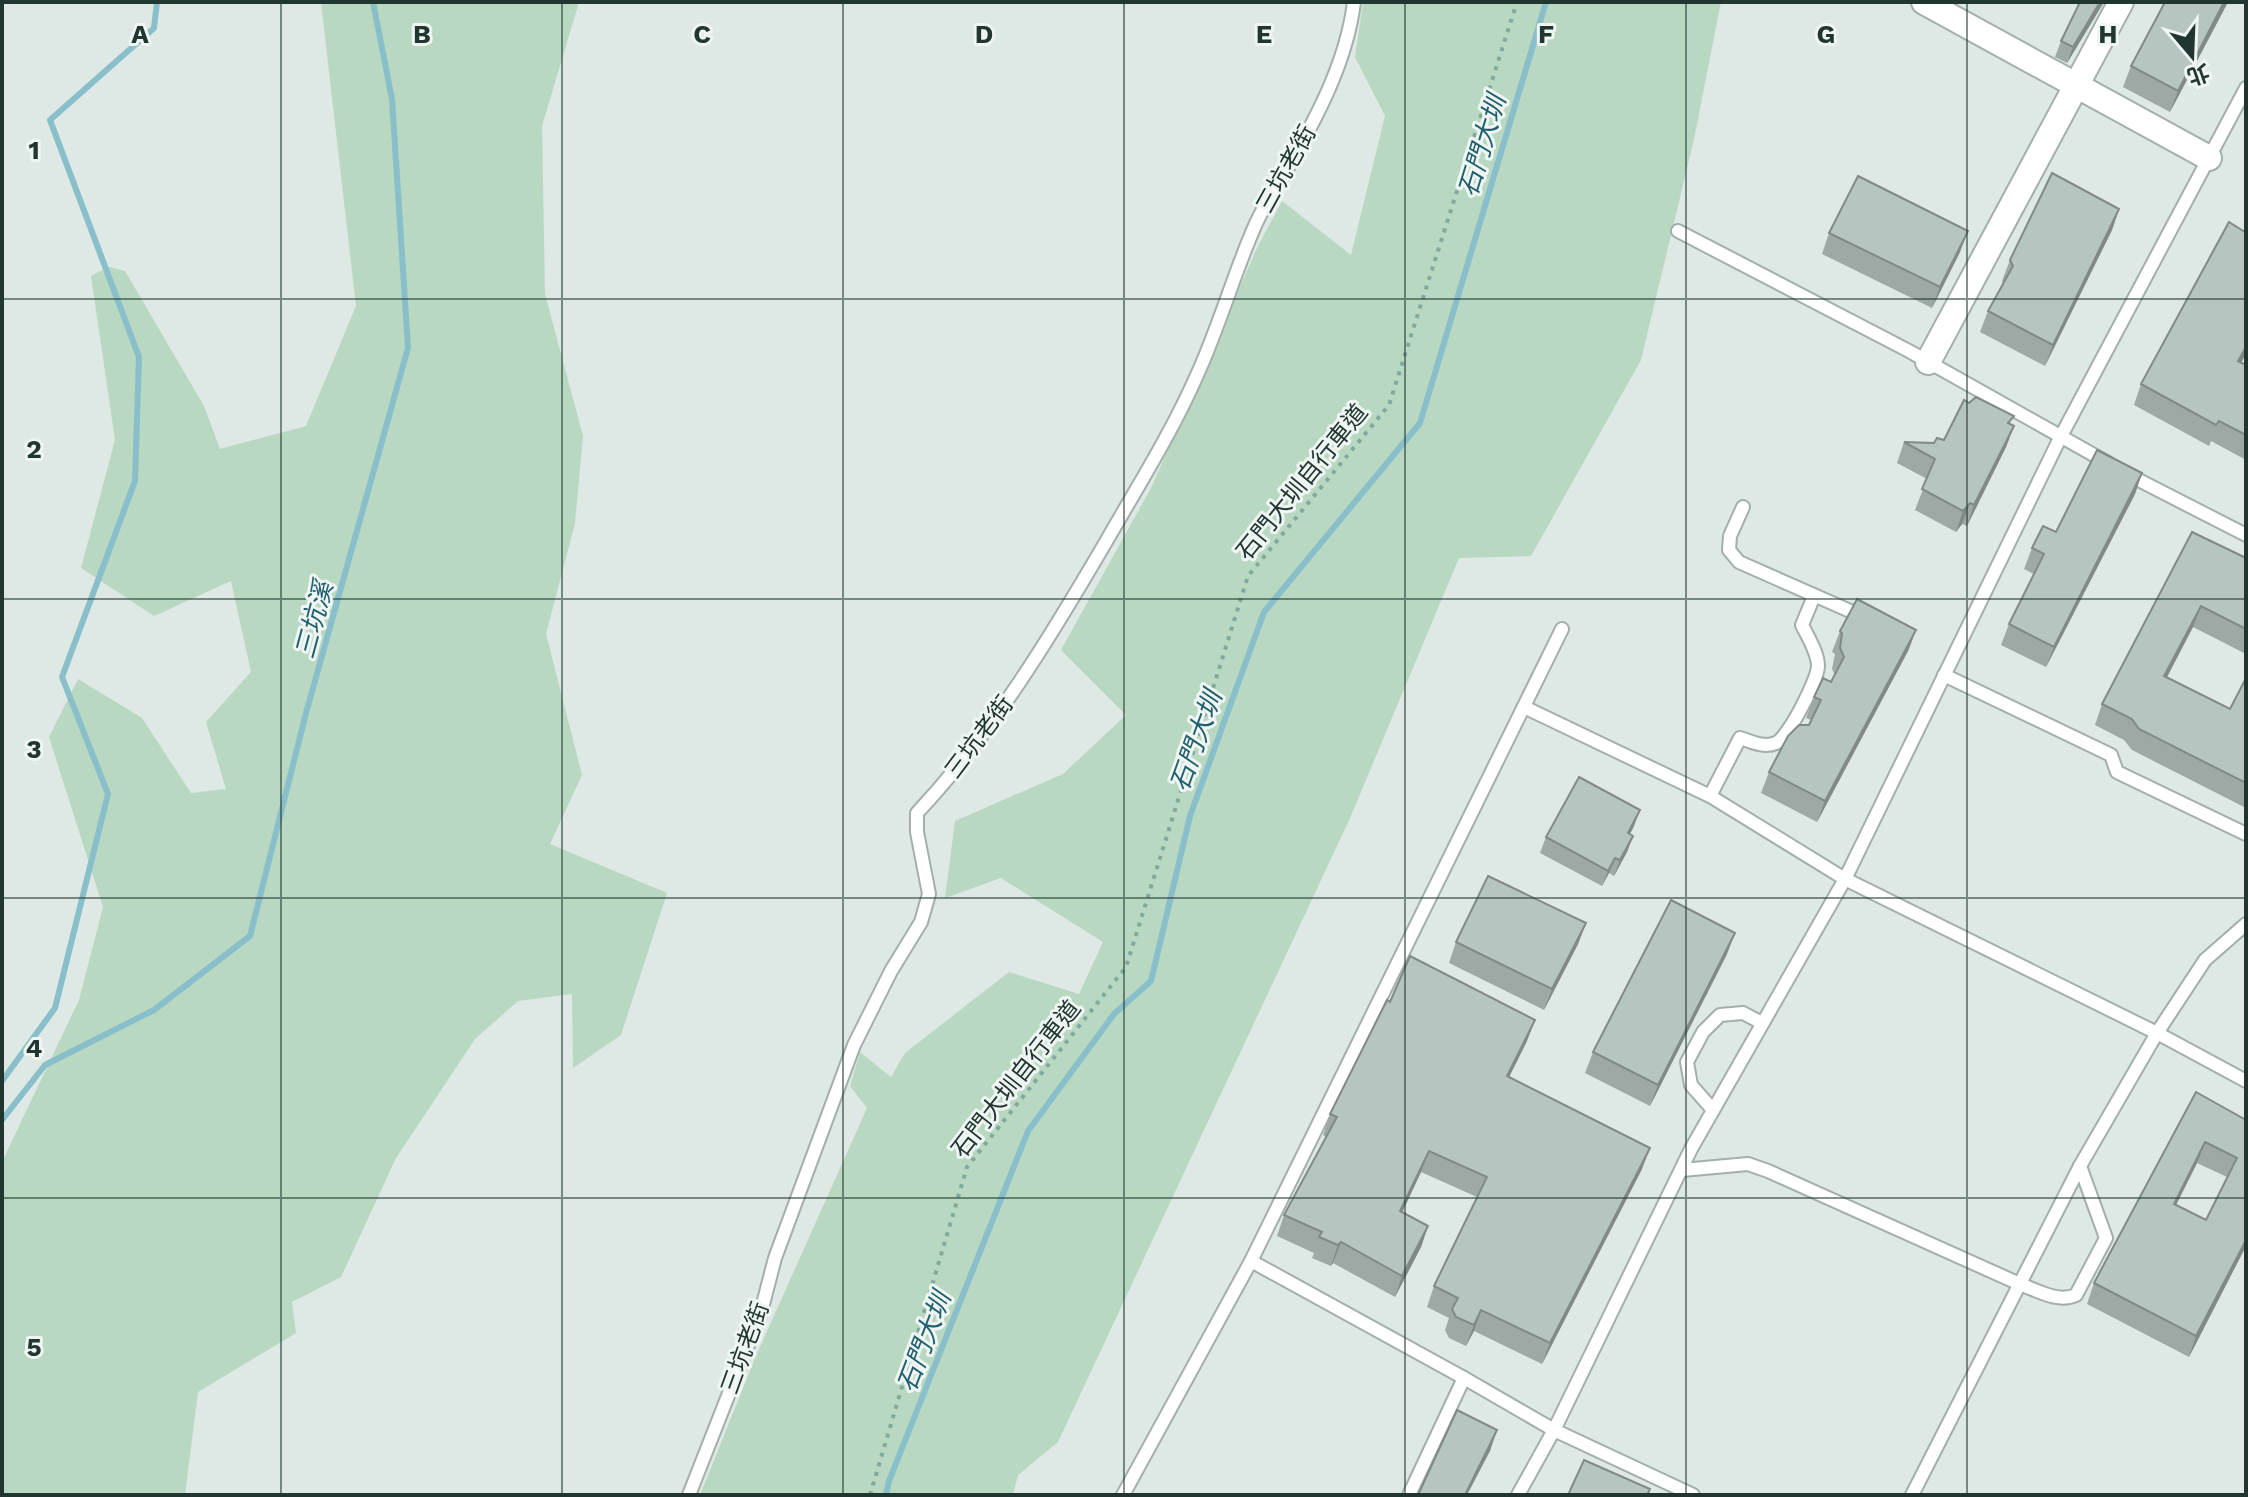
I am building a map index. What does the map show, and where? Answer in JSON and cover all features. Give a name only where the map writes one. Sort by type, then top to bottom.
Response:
[{"type":"street","points":[[1924,2],[2209,158]]},
{"type":"street","points":[[1928,362],[2121,2]]},
{"type":"lane","name":"三坑老街","points":[[689,1495],[761,1312],[775,1258],[854,1045],[891,971],[921,922],[929,894],[917,832],[917,813],[936,793],[1048,642],[1164,442],[1217,329],[1254,226],[1333,80],[1354,2]]},
{"type":"lane","points":[[1518,1495],[1554,1430],[1713,1110],[1845,879],[2060,438],[2246,88]]},
{"type":"lane","points":[[1678,231],[1928,362],[2060,438],[2246,535]]},
{"type":"lane","points":[[1743,507],[1730,536],[1729,550],[1739,562],[1885,626]]},
{"type":"lane","points":[[1710,796],[1740,738],[1761,745],[1776,744],[1785,737],[1818,665],[1802,625],[1814,596]]},
{"type":"lane","points":[[1123,1495],[1251,1261],[1562,629]]},
{"type":"lane","points":[[1944,675],[2111,755],[2117,772],[2246,834]]},
{"type":"lane","points":[[1524,707],[1710,796],[1845,879],[2157,1033],[2246,1081]]},
{"type":"lane","points":[[1912,1495],[2022,1285],[2080,1166],[2157,1033],[2205,960],[2246,924]]},
{"type":"lane","points":[[1713,1110],[1691,1085],[1687,1062],[1703,1032],[1720,1015],[1743,1013],[1762,1023]]},
{"type":"lane","points":[[1682,1170],[1748,1164],[2022,1285],[2067,1299],[2076,1295],[2106,1238],[2080,1166]]},
{"type":"lane","points":[[1251,1261],[1554,1430],[1693,1495]]},
{"type":"lane","points":[[1409,1495],[1464,1378]]},
{"type":"path","name":"石門大圳自行車道","points":[[870,1495],[967,1167],[1126,967],[1248,576],[1389,405],[1517,2]]},
{"type":"green space","points":[[321,2],[579,2],[542,126],[545,294],[583,436],[575,523],[546,634],[582,775],[550,844],[667,893],[621,1035],[573,1068],[572,994],[518,1001],[475,1039],[396,1158],[341,1277],[292,1302],[296,1333],[198,1392],[185,1495],[2,1495],[2,1162],[79,1000],[103,907],[49,737],[78,679],[142,718],[191,793],[226,789],[206,722],[251,672],[231,581],[154,616],[81,568],[115,440],[91,276],[109,267],[125,271],[204,406],[220,449],[306,426],[356,306]]},
{"type":"green space","points":[[1363,2],[1721,2],[1694,139],[1641,360],[1531,556],[1459,558],[1350,818],[1058,1442],[1018,1475],[1013,1495],[700,1495],[756,1356],[867,1108],[850,1086],[860,1052],[891,1077],[905,1053],[1009,972],[1079,994],[1103,942],[1001,878],[945,898],[955,821],[1063,774],[1126,715],[1061,650],[1151,488],[1256,250],[1282,201],[1351,255],[1385,116],[1355,57]]},
{"type":"building","points":[[2080,2],[2100,2],[2073,47],[2061,41]]},
{"type":"building","points":[[2165,2],[2224,2],[2178,91],[2131,66]]},
{"type":"building","points":[[2052,173],[2119,209],[2053,345],[1988,311],[2013,266],[2010,260]]},
{"type":"building","points":[[1858,176],[1968,231],[1940,287],[1829,233]]},
{"type":"building","points":[[2229,222],[2246,231],[2246,347],[2238,361],[2246,365],[2246,435],[2219,421],[2216,425],[2141,384]]},
{"type":"building","points":[[1976,397],[2014,416],[2008,423],[2014,426],[1974,505],[1970,503],[1963,511],[1922,489],[1935,459],[1904,442],[1934,443],[1937,438],[1944,440],[1964,400],[1969,403]]},
{"type":"building","points":[[2097,450],[2142,473],[2054,647],[2009,624],[2044,554],[2032,548],[2043,526],[2056,532]]},
{"type":"building","points":[[2192,532],[2246,558],[2246,629],[2201,606],[2164,676],[2230,709],[2246,678],[2246,783],[2139,729],[2132,719],[2102,704]]},
{"type":"building","points":[[1857,599],[1916,630],[1825,801],[1769,772],[1788,736],[1799,725],[1809,725],[1821,700],[1814,697],[1823,678],[1831,682],[1844,657],[1840,648],[1840,631]]},
{"type":"building","points":[[1579,777],[1640,810],[1628,833],[1633,836],[1620,860],[1615,858],[1608,871],[1546,837]]},
{"type":"building","points":[[1488,876],[1586,923],[1552,989],[1456,942]]},
{"type":"building","points":[[1671,900],[1735,933],[1658,1085],[1593,1052]]},
{"type":"building","points":[[1410,956],[1535,1020],[1507,1076],[1650,1148],[1550,1343],[1481,1310],[1474,1325],[1456,1317],[1452,1309],[1458,1298],[1434,1286],[1487,1177],[1429,1151],[1400,1211],[1428,1226],[1402,1276],[1341,1242],[1338,1245],[1319,1237],[1322,1232],[1284,1215],[1337,1117],[1330,1114],[1387,1000],[1390,1002]]},
{"type":"building","points":[[2196,1092],[2246,1120],[2246,1240],[2196,1336],[2094,1283]],"holes":[[[2205,1142],[2237,1158],[2206,1220],[2174,1204]]]},
{"type":"building","points":[[1457,1410],[1497,1430],[1465,1495],[1418,1495]]},
{"type":"building","points":[[1584,1460],[1650,1489],[1647,1495],[1568,1495]]},
{"type":"waterway","points":[[2,1081],[55,1008],[108,794],[62,677],[135,481],[139,357],[50,120],[154,28],[157,2]]},
{"type":"waterway","name":"三坑溪","points":[[2,1120],[45,1065],[154,1010],[250,936],[306,713],[408,348],[392,99],[373,2]]},
{"type":"waterway","name":"石門大圳","points":[[886,1495],[1028,1131],[1114,1014],[1151,981],[1190,816],[1264,612],[1420,423],[1546,2]]}]
